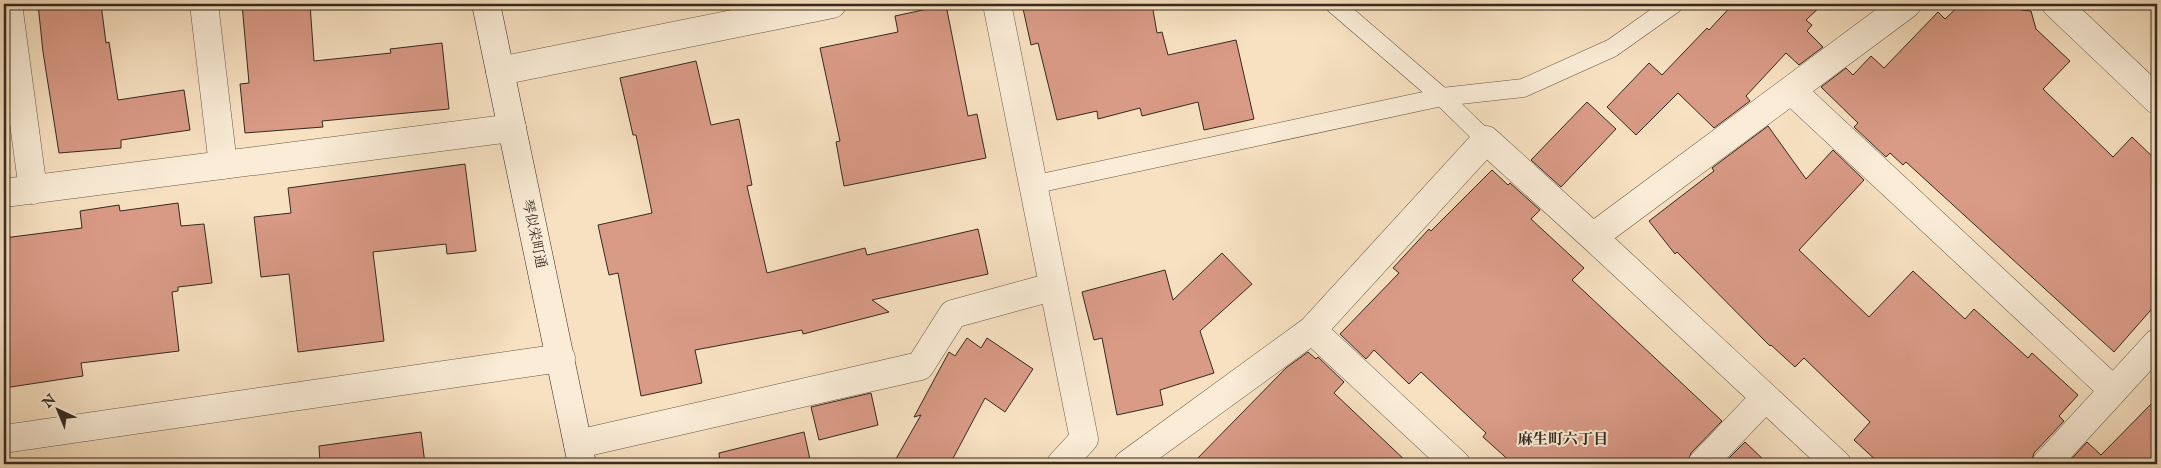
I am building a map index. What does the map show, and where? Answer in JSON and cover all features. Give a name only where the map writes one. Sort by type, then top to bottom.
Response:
[{"type":"street","points":[[8,4],[33,190]]},
{"type":"street","points":[[204,4],[223,165]]},
{"type":"street","name":"琴似栄町通","points":[[486,4],[580,454]]},
{"type":"street","points":[[500,71],[832,4]]},
{"type":"street","points":[[996,4],[1087,452],[1061,464]]},
{"type":"street","points":[[1594,237],[1907,4]]},
{"type":"street","points":[[2056,4],[2157,100]]},
{"type":"street","points":[[1791,90],[2113,390]]},
{"type":"street","points":[[4,193],[512,128]]},
{"type":"street","points":[[1128,464],[1312,330],[1486,140],[1594,237],[1837,464]]},
{"type":"street","points":[[580,454],[920,366],[953,314],[1052,287]]},
{"type":"street","points":[[1312,330],[1456,464]]},
{"type":"street","points":[[2046,464],[2157,343]]},
{"type":"street","points":[[4,438],[560,358]]},
{"type":"street","points":[[1702,464],[1765,398]]},
{"type":"lane","points":[[1334,4],[1442,97],[1486,140]]},
{"type":"lane","points":[[1032,185],[1442,97],[1523,88],[1612,48],[1674,4]]},
{"type":"building","points":[[38,4],[101,4],[106,43],[109,42],[118,100],[184,90],[190,130],[121,140],[121,148],[59,153],[43,52]]},
{"type":"building","points":[[242,4],[310,4],[314,61],[391,53],[390,49],[442,43],[449,109],[322,121],[323,127],[245,133],[240,84],[249,83]]},
{"type":"building","points":[[1022,4],[1152,4],[1157,33],[1162,32],[1168,55],[1236,40],[1254,119],[1204,130],[1198,102],[1142,116],[1140,108],[1098,119],[1097,111],[1057,120],[1038,43],[1031,45]]},
{"type":"building","points":[[1733,4],[1823,4],[1806,20],[1812,25],[1807,31],[1823,47],[1799,65],[1786,53],[1746,96],[1750,101],[1714,128],[1678,93],[1636,135],[1607,107],[1649,63],[1662,75]]},
{"type":"building","points":[[1961,4],[2020,4],[2021,10],[2031,11],[2036,29],[2070,61],[2043,89],[2113,157],[2132,137],[2157,161],[2157,303],[2114,352],[1906,162],[1903,165],[1890,153],[1886,157],[1854,127],[1858,123],[1821,87],[1846,68],[1853,75],[1871,56],[1884,68],[1938,12],[1945,19]]},
{"type":"building","points":[[946,5],[968,116],[977,114],[986,158],[844,186],[836,142],[840,141],[820,48],[898,32],[895,16]]},
{"type":"building","points":[[696,61],[711,125],[739,119],[752,185],[747,186],[767,273],[865,248],[867,255],[978,229],[988,274],[872,300],[889,312],[803,334],[802,330],[695,350],[702,383],[641,396],[618,273],[609,275],[598,225],[652,213],[636,135],[633,135],[620,78]]},
{"type":"building","points":[[1587,102],[1616,129],[1561,187],[1531,160]]},
{"type":"building","points":[[1768,126],[1806,179],[1833,150],[1864,180],[1799,250],[1869,317],[1913,271],[1965,319],[1974,309],[2028,358],[2032,353],[2078,395],[2059,416],[2064,421],[2034,453],[2031,464],[1880,464],[1854,440],[1870,422],[1804,358],[1795,367],[1770,346],[1677,252],[1675,254],[1649,221],[1714,171],[1712,168]]},
{"type":"building","points":[[465,164],[476,251],[447,254],[446,244],[373,252],[384,341],[298,352],[289,274],[261,277],[254,217],[291,213],[288,188]]},
{"type":"building","points":[[1492,170],[1508,185],[1510,183],[1540,210],[1531,219],[1584,268],[1572,280],[1722,421],[1691,453],[1687,464],[1513,464],[1483,437],[1486,433],[1421,372],[1409,384],[1374,350],[1366,359],[1340,334],[1399,273],[1393,268],[1429,229],[1431,231]]},
{"type":"building","points":[[178,203],[181,226],[204,224],[212,283],[178,287],[178,291],[172,292],[179,351],[81,363],[83,376],[4,388],[4,238],[82,228],[80,211],[119,205],[120,211]]},
{"type":"building","points":[[1222,253],[1252,284],[1200,331],[1214,373],[1160,390],[1163,405],[1117,415],[1102,338],[1094,340],[1082,292],[1165,270],[1173,300]]},
{"type":"building","points":[[967,338],[981,348],[987,338],[1033,369],[1005,412],[985,398],[950,464],[893,464],[921,415],[914,417],[949,352],[955,356]]},
{"type":"building","points":[[1308,352],[1316,359],[1318,357],[1344,382],[1334,393],[1409,464],[1192,464],[1286,368]]},
{"type":"building","points":[[871,393],[878,425],[819,440],[811,407]]},
{"type":"building","points":[[2157,398],[2157,464],[2067,464],[2087,442],[2101,455]]},
{"type":"building","points":[[421,432],[425,464],[320,464],[319,446]]},
{"type":"building","points":[[804,432],[811,464],[720,464],[719,453]]},
{"type":"building","points":[[1745,442],[1768,464],[1723,464]]},
{"type":"district","name":"麻生町六丁目","points":[[1563,439]]}]
